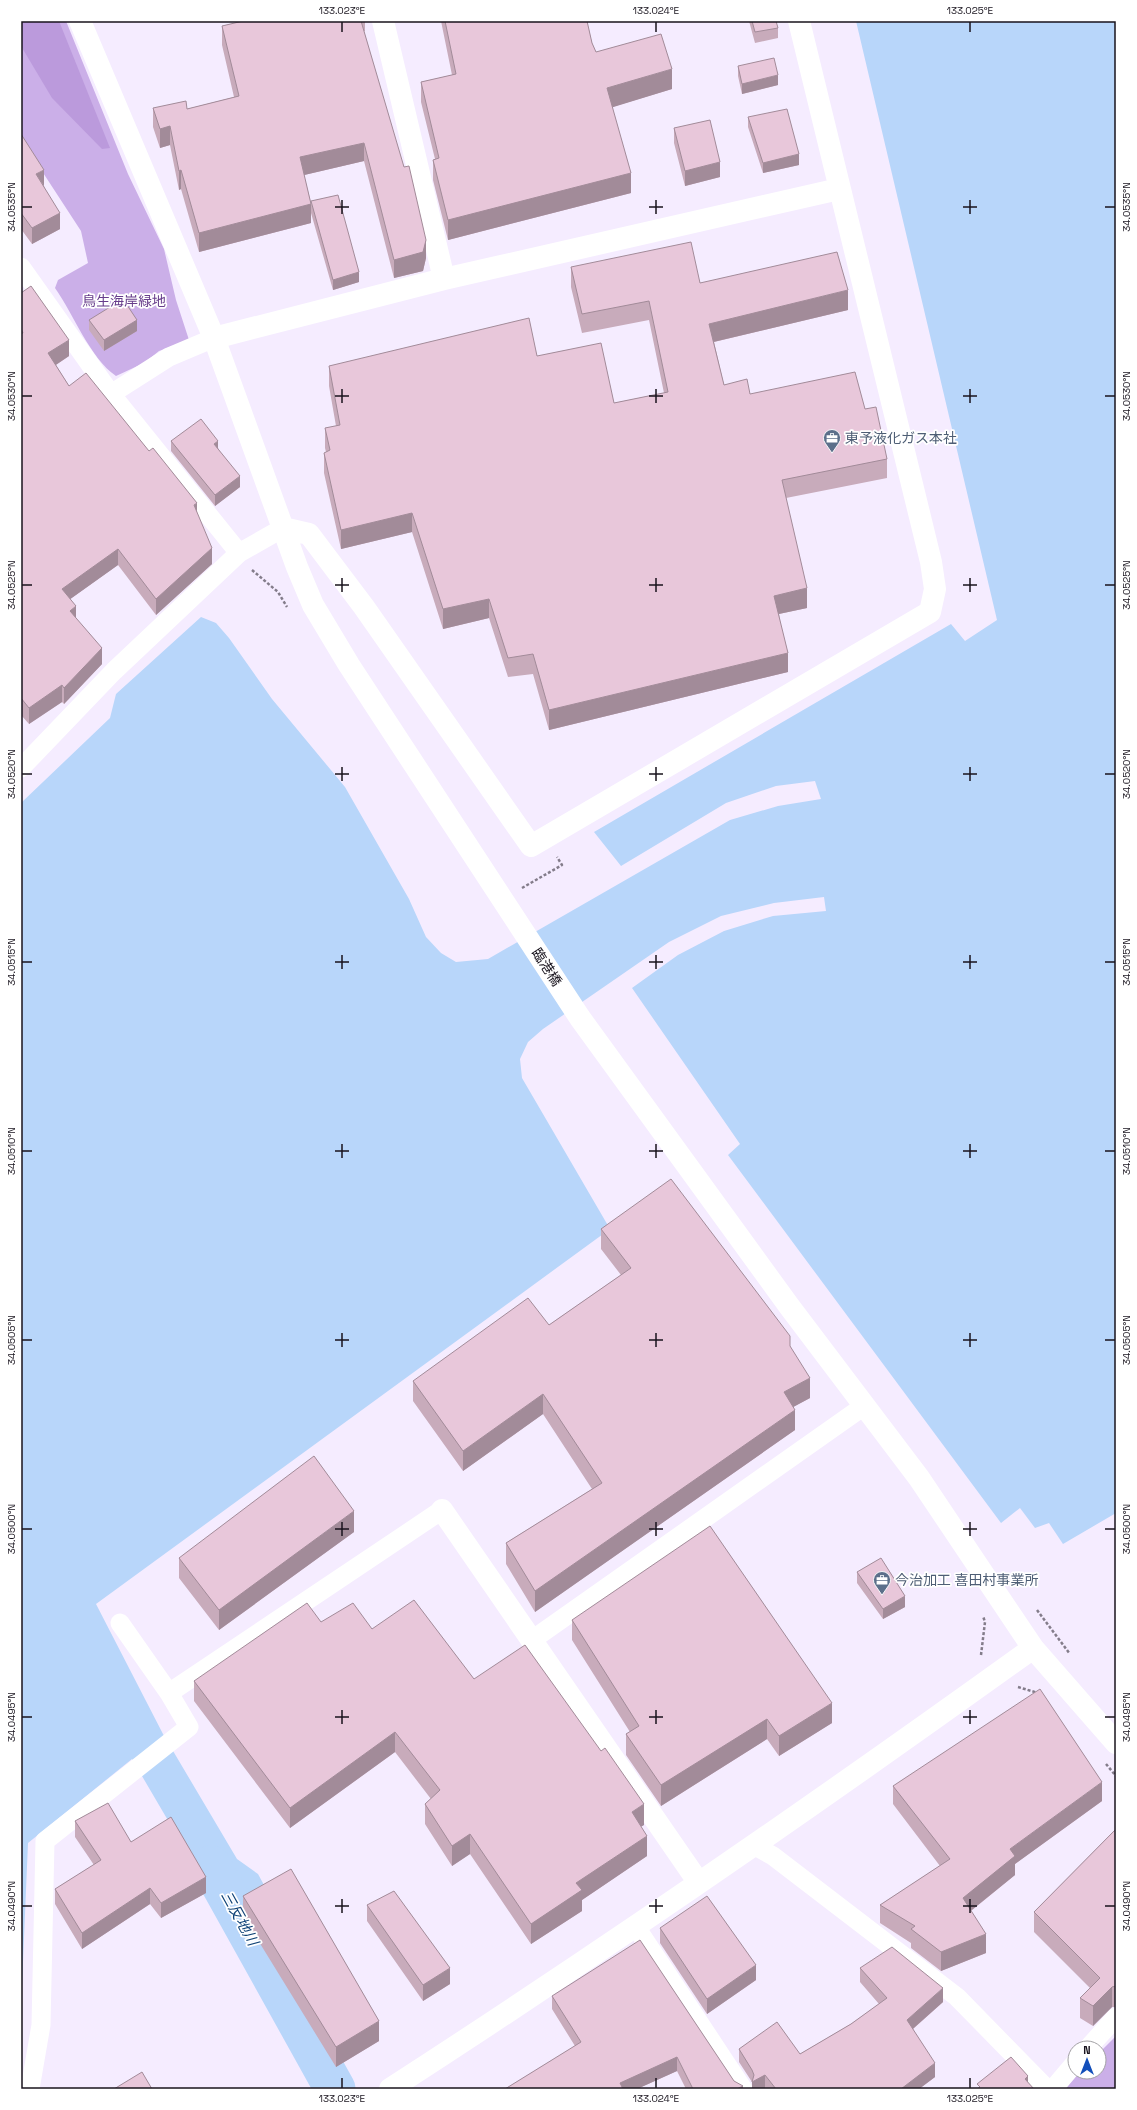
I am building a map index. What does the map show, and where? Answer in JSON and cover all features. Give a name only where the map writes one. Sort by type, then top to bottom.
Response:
[{"type":"street","name":"臨港橋","points":[[80,21],[214,338],[296,567],[314,605],[345,658],[580,1018],[784,1299],[919,1478],[1033,1648],[1116,1743]]},
{"type":"street","points":[[383,21],[444,280]]},
{"type":"street","points":[[21,768],[114,671],[239,553],[283,528],[309,534],[364,607],[531,846],[930,612],[935,589],[931,562],[799,21]]},
{"type":"street","points":[[111,394],[169,357],[214,338],[444,280],[840,189]]},
{"type":"street","points":[[24,278],[111,394],[239,553]]},
{"type":"street","points":[[532,1640],[864,1406]]},
{"type":"street","points":[[169,1693],[442,1510],[699,1883]]},
{"type":"street","points":[[30,2089],[41,2025],[44,1842],[189,1728],[169,1693],[120,1623]]},
{"type":"street","points":[[390,2089],[636,1927],[755,1846],[903,1743],[1033,1648]]},
{"type":"street","points":[[755,1846],[772,1856],[957,1997],[1047,2089]]},
{"type":"street","points":[[636,1927],[743,2089]]},
{"type":"street","points":[[1095,2040],[1116,2017]]},
{"type":"street","points":[[1053,2089],[1067,2072]]},
{"type":"path","points":[[522,887],[562,865],[545,838]]},
{"type":"green space","name":"鳥生海岸緑地","points":[[21,21],[66,21],[128,174],[164,249],[176,300],[189,340],[159,351],[144,363],[116,376],[98,358],[90,347],[55,288],[58,280],[88,263],[81,231],[21,139]]},
{"type":"green space","points":[[1116,2036],[1116,2089],[1062,2089],[1071,2080],[1107,2080],[1107,2045]]},
{"type":"shaded area","points":[[21,21],[59,21],[110,148],[102,149],[52,98],[21,46]]},
{"type":"water","points":[[856,21],[1116,21],[1116,1513],[1063,1544],[1049,1523],[1035,1528],[1020,1508],[1001,1523],[728,1155],[740,1144],[632,988],[678,955],[724,931],[773,916],[826,911],[824,897],[774,903],[721,916],[669,942],[543,1029],[528,1042],[520,1059],[522,1078],[610,1229],[96,1604],[163,1734],[237,1859],[258,1874],[270,1896],[231,1920],[224,1916],[132,1759],[28,1843],[21,2009],[21,803],[110,718],[116,694],[201,617],[216,623],[229,638],[272,699],[345,787],[409,899],[426,937],[441,953],[456,962],[488,959],[730,820],[778,806],[821,799],[815,781],[776,786],[726,803],[621,866],[594,832],[951,624],[965,641],[997,620]]},
{"type":"building","points":[[243,21],[361,21],[404,167],[409,166],[426,240],[423,252],[394,260],[364,143],[300,157],[311,204],[199,233],[181,170],[179,171],[170,126],[160,129],[153,108],[186,101],[187,109],[239,96],[222,26]]},
{"type":"building","points":[[445,21],[587,21],[592,43],[596,52],[661,34],[672,69],[607,88],[631,173],[448,220],[433,160],[439,158],[421,82],[456,74]]},
{"type":"building","points":[[752,21],[776,21],[778,28],[755,32]]},
{"type":"building","points":[[774,58],[778,75],[742,84],[738,66]]},
{"type":"building","points":[[787,109],[799,154],[763,163],[748,117]]},
{"type":"building","points":[[710,120],[720,162],[685,171],[674,128]]},
{"type":"building","points":[[21,134],[44,170],[36,174],[60,213],[32,228],[21,213]]},
{"type":"building","points":[[338,195],[359,272],[333,280],[311,201]]},
{"type":"building","points":[[691,242],[700,283],[837,252],[848,290],[709,324],[724,385],[747,379],[750,394],[855,372],[865,409],[876,407],[887,459],[782,480],[807,588],[774,596],[788,653],[549,710],[533,654],[508,658],[489,599],[443,609],[412,513],[341,530],[324,453],[330,450],[325,428],[340,425],[329,366],[529,318],[537,356],[601,343],[614,403],[668,392],[649,301],[582,314],[571,267]]},
{"type":"building","points":[[31,286],[69,340],[48,353],[69,386],[86,373],[149,451],[153,448],[197,503],[194,505],[212,548],[156,599],[118,549],[62,589],[76,606],[70,611],[102,648],[64,688],[62,685],[29,708],[21,698],[21,334],[23,333],[21,329],[21,293]]},
{"type":"building","points":[[123,299],[137,320],[104,340],[89,320]]},
{"type":"building","points":[[201,419],[218,441],[214,444],[240,476],[215,495],[171,441]]},
{"type":"building","points":[[671,1179],[790,1336],[790,1346],[810,1378],[784,1392],[795,1410],[535,1591],[506,1543],[602,1483],[543,1394],[463,1451],[413,1381],[528,1298],[549,1325],[631,1268],[601,1229]]},
{"type":"building","points":[[314,1456],[354,1511],[219,1610],[179,1558]]},
{"type":"building","points":[[710,1526],[832,1703],[779,1736],[767,1719],[661,1785],[626,1734],[639,1726],[572,1620]]},
{"type":"building","name":"今治加工 喜田村事業所","points":[[881,1558],[905,1596],[883,1609],[857,1572]]},
{"type":"building","points":[[414,1600],[474,1679],[525,1645],[601,1751],[605,1748],[644,1804],[632,1812],[647,1836],[576,1883],[582,1890],[531,1924],[470,1834],[452,1846],[425,1804],[440,1790],[395,1732],[290,1808],[194,1681],[307,1603],[321,1622],[353,1603],[372,1629]]},
{"type":"building","points":[[1040,1689],[1102,1782],[1010,1849],[1015,1856],[963,1898],[986,1934],[941,1952],[911,1929],[915,1926],[880,1905],[950,1859],[893,1786]]},
{"type":"building","points":[[108,1803],[131,1842],[171,1817],[206,1877],[161,1903],[150,1888],[82,1933],[55,1889],[101,1860],[75,1821]]},
{"type":"building","points":[[1116,1829],[1116,1986],[1112,1987],[1093,2006],[1080,1998],[1100,1978],[1034,1912]]},
{"type":"building","points":[[291,1869],[379,2021],[336,2047],[243,1896]]},
{"type":"building","points":[[394,1891],[450,1968],[423,1985],[367,1905]]},
{"type":"building","points":[[707,1896],[756,1965],[707,1999],[660,1928]]},
{"type":"building","points":[[640,1940],[734,2081],[743,2086],[737,2089],[693,2089],[677,2057],[620,2083],[623,2089],[505,2089],[581,2042],[552,1996]]},
{"type":"building","points":[[892,1947],[943,1988],[907,2020],[935,2063],[901,2089],[776,2089],[765,2075],[752,2082],[754,2075],[739,2049],[777,2022],[800,2054],[851,2024],[887,1998],[860,1968]]},
{"type":"building","points":[[1011,2057],[1028,2076],[1025,2079],[1034,2089],[977,2089],[980,2087],[977,2084]]},
{"type":"building","points":[[142,2072],[152,2089],[114,2089]]},
{"type":"waterway","name":"三反地川","points":[[211,1866],[335,2089]]},
{"type":"place","name":"東予液化ガス本社","points":[[832,453]]},
{"type":"place","name":"今治加工 喜田村事業所","points":[[882,1595]]}]
